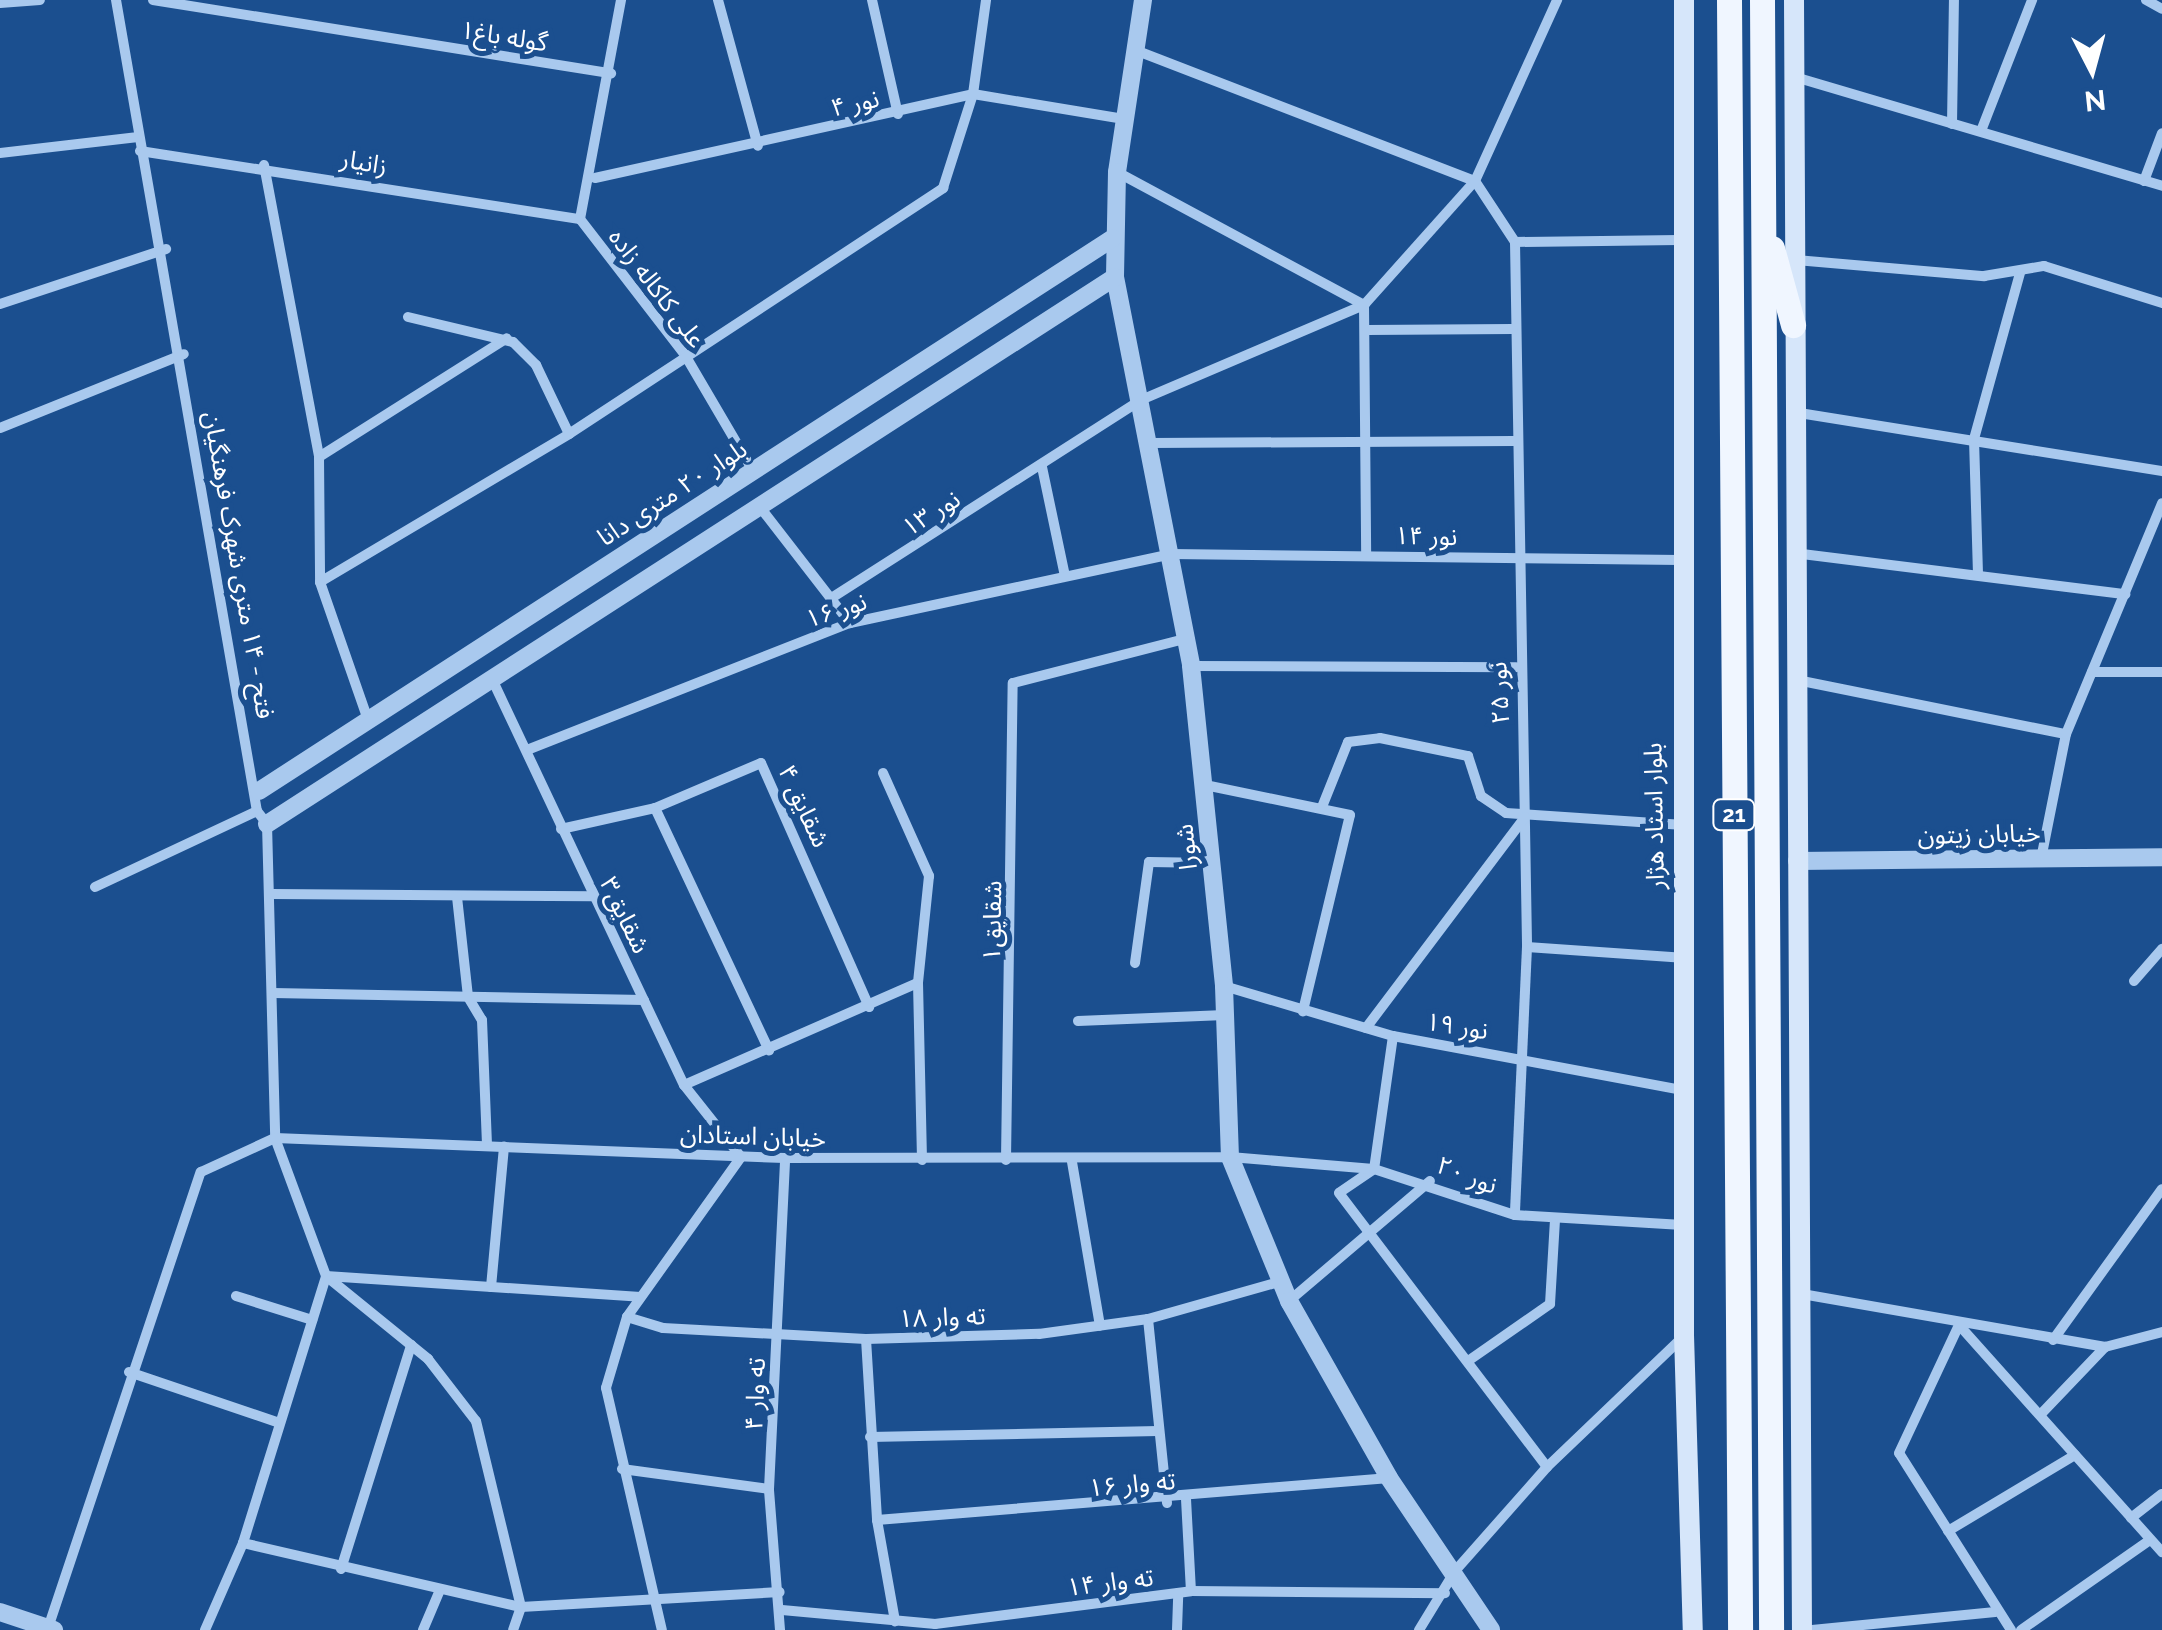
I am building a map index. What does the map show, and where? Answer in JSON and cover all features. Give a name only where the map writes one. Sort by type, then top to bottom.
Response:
[{"type":"main road","name":"بلوار استاد هژار","points":[[1684,0],[1679,240],[1689,1091],[1684,1335],[1693,1630]]},
{"type":"main road","name":"21","points":[[1729,0],[1738,1626]]},
{"type":"main road","name":"21","points":[[1762,0],[1771,1630]]},
{"type":"main road","points":[[1794,0],[1791,552],[1802,1294],[1802,1630]]},
{"type":"main road","points":[[1763,212],[1793,325]]},
{"type":"street","points":[[0,3],[40,0]]},
{"type":"street","name":"فتح - ۱۴ متری شهرک فرهنگیان","points":[[116,0],[140,150],[166,249],[259,791],[271,894],[275,1138],[326,1276]]},
{"type":"street","name":"گوله باغ۱","points":[[153,0],[611,74]]},
{"type":"street","name":"علی کاکاله زاده","points":[[621,0],[595,178],[580,219],[684,354],[753,471]]},
{"type":"street","points":[[718,0],[758,146]]},
{"type":"street","points":[[872,0],[898,114]]},
{"type":"street","points":[[320,582],[569,434],[684,354],[943,188],[973,94],[986,0]]},
{"type":"street","name":"شورا","points":[[1143,0],[1117,172],[1113,238],[1116,277],[1190,666],[1214,863],[1224,986],[1230,1157],[1279,1282],[1389,1478],[1491,1630]]},
{"type":"street","points":[[1364,305],[1476,181],[1557,0]]},
{"type":"street","points":[[1952,124],[1954,0]]},
{"type":"street","points":[[1982,131],[2032,0]]},
{"type":"street","points":[[2146,0],[2162,9]]},
{"type":"street","points":[[1135,50],[1476,181],[1515,242],[1679,240]]},
{"type":"street","points":[[1795,78],[2162,186]]},
{"type":"street","name":"نور ۴","points":[[595,178],[758,146],[973,94],[1124,119]]},
{"type":"street","points":[[2144,181],[2162,134]]},
{"type":"street","points":[[0,153],[138,137]]},
{"type":"street","name":"زانیار","points":[[140,150],[264,166],[580,219]]},
{"type":"street","points":[[264,166],[319,457],[320,582],[368,720]]},
{"type":"street","points":[[1117,172],[1364,305]]},
{"type":"street","name":"بلوار ۲۰ متری دانا","points":[[259,791],[1113,238]]},
{"type":"street","name":"نور ۲۵","points":[[1515,242],[1516,667],[1526,816],[1528,946],[1515,1215]]},
{"type":"street","points":[[0,304],[166,249]]},
{"type":"street","points":[[1791,260],[2020,273],[2061,268],[2162,303]]},
{"type":"street","points":[[1978,574],[1974,439],[2020,273]]},
{"type":"street","points":[[95,887],[262,818],[763,511],[1116,277]]},
{"type":"street","points":[[1364,305],[1368,330],[1369,439],[1366,556]]},
{"type":"street","name":"نور ۱۳","points":[[833,597],[1042,467],[1140,400],[1364,305]]},
{"type":"street","points":[[408,317],[507,338],[536,365],[569,434]]},
{"type":"street","points":[[1368,330],[1513,329]]},
{"type":"street","points":[[319,457],[507,338]]},
{"type":"street","points":[[0,410],[2,427],[184,354]]},
{"type":"street","points":[[1792,412],[2162,471]]},
{"type":"street","points":[[1150,443],[1514,441]]},
{"type":"street","points":[[1042,467],[1065,576]]},
{"type":"street","points":[[2041,859],[2066,734],[2162,503]]},
{"type":"street","points":[[763,511],[850,622]]},
{"type":"street","points":[[1791,552],[2125,594]]},
{"type":"street","name":"نور ۱۴","points":[[1171,554],[1681,560]]},
{"type":"street","name":"نور ۱۶","points":[[527,750],[850,622],[1171,554]]},
{"type":"street","name":"شقایق۱","points":[[1006,1160],[1013,683],[1184,640]]},
{"type":"street","points":[[1190,666],[1516,667]]},
{"type":"street","points":[[2092,672],[2162,672]]},
{"type":"street","name":"شقایق۳","points":[[492,679],[684,1085],[741,1157]]},
{"type":"street","points":[[1793,680],[2066,734]]},
{"type":"street","points":[[1322,808],[1348,742],[1380,738],[1455,748],[1477,767],[1490,808],[1526,816],[1684,825]]},
{"type":"street","name":"شقایق ۴","points":[[561,829],[655,808],[749,764],[768,769],[869,1007]]},
{"type":"street","points":[[883,773],[929,876],[918,983],[922,1160]]},
{"type":"street","points":[[1204,785],[1350,816],[1303,1010]]},
{"type":"street","points":[[655,808],[769,1050]]},
{"type":"street","points":[[1366,1028],[1526,816]]},
{"type":"street","name":"خیابان زیتون","points":[[1797,861],[2159,860]]},
{"type":"street","points":[[1134,963],[1149,862],[1214,863]]},
{"type":"street","points":[[271,894],[594,896]]},
{"type":"street","points":[[457,897],[468,997],[482,1020],[487,1146]]},
{"type":"street","points":[[1528,946],[1687,958]]},
{"type":"street","points":[[2134,981],[2162,949]]},
{"type":"street","points":[[684,1085],[918,983]]},
{"type":"street","name":"نور ۱۹","points":[[1224,986],[1393,1036],[1525,1057],[1689,1091]]},
{"type":"street","points":[[273,993],[644,1000]]},
{"type":"street","points":[[1078,1022],[1225,1015]]},
{"type":"street","points":[[1393,1036],[1374,1169],[1339,1193],[1547,1467]]},
{"type":"street","points":[[0,1612],[51,1629],[129,1372],[201,1172],[275,1138]]},
{"type":"street","name":"خیابان استادان","points":[[275,1138],[785,1158],[1072,1162],[1230,1157]]},
{"type":"street","points":[[491,1287],[504,1147]]},
{"type":"street","points":[[662,1630],[660,1599],[622,1469],[606,1373],[627,1318],[640,1296],[741,1157]]},
{"type":"street","name":"نور ۲۰","points":[[1230,1157],[1374,1169],[1430,1181],[1515,1215],[1689,1225]]},
{"type":"street","name":"ته وار ۴","points":[[780,1630],[782,1610],[769,1489],[785,1158]]},
{"type":"street","points":[[1072,1162],[1100,1326]]},
{"type":"street","points":[[1289,1300],[1375,1236],[1430,1181]]},
{"type":"street","points":[[2053,1340],[2162,1189]]},
{"type":"street","points":[[1468,1361],[1550,1304],[1555,1220]]},
{"type":"street","points":[[326,1276],[640,1296]]},
{"type":"street","points":[[205,1630],[243,1543],[326,1276]]},
{"type":"street","points":[[326,1276],[411,1345],[476,1421],[522,1607],[513,1630]]},
{"type":"street","name":"ته وار ۱۸","points":[[627,1318],[866,1340],[1148,1320],[1279,1282]]},
{"type":"street","points":[[1802,1294],[1959,1325],[2106,1347],[2162,1332]]},
{"type":"street","points":[[236,1296],[312,1320]]},
{"type":"street","points":[[1148,1320],[1167,1503]]},
{"type":"street","points":[[1959,1325],[2162,1552]]},
{"type":"street","points":[[1959,1325],[1898,1453],[1995,1612],[2011,1630]]},
{"type":"street","points":[[1419,1630],[1455,1571],[1547,1467],[1684,1335]]},
{"type":"street","points":[[866,1340],[877,1520],[895,1621]]},
{"type":"street","points":[[342,1569],[411,1345]]},
{"type":"street","points":[[2042,1414],[2106,1347]]},
{"type":"street","points":[[129,1372],[280,1423]]},
{"type":"street","points":[[870,1437],[1158,1431]]},
{"type":"street","points":[[1948,1531],[2075,1455]]},
{"type":"street","points":[[622,1469],[769,1489]]},
{"type":"street","name":"ته وار ۱۶","points":[[877,1520],[1167,1503],[1389,1478]]},
{"type":"street","points":[[2131,1518],[2162,1494]]},
{"type":"street","points":[[1186,1500],[1192,1592]]},
{"type":"street","points":[[2021,1630],[2150,1540]]},
{"type":"street","points":[[243,1543],[342,1569],[522,1607],[780,1592]]},
{"type":"street","points":[[423,1630],[440,1590]]},
{"type":"street","name":"ته وار ۱۴","points":[[782,1610],[935,1627],[1192,1592],[1445,1593]]},
{"type":"street","points":[[1176,1630],[1178,1593]]},
{"type":"street","points":[[1812,1630],[1894,1628],[1995,1612]]}]
